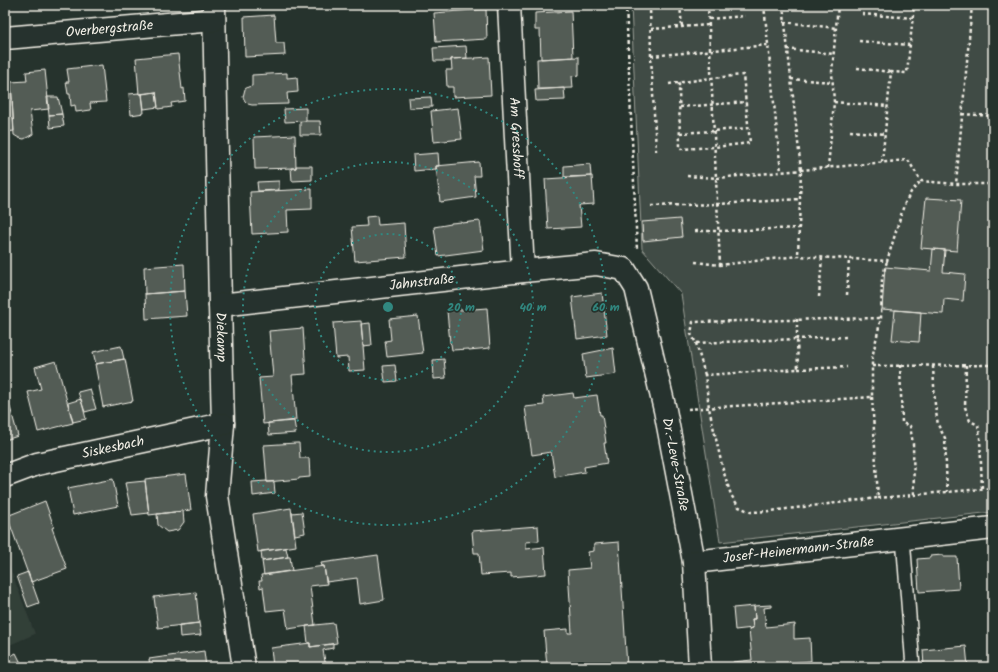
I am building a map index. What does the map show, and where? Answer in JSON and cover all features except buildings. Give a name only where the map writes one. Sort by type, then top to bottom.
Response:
[{"type":"street","name":"Am Gresshoff","points":[[509,5],[523,271]]},
{"type":"street","name":"Overbergstraße","points":[[5,38],[214,13]]},
{"type":"street","name":"Diekamp","points":[[214,13],[223,424],[217,496],[244,667]]},
{"type":"street","name":"Jahnstraße","points":[[220,305],[596,264],[624,269]]},
{"type":"street","name":"Dr.-Leve-Straße","points":[[624,269],[636,288],[665,410],[694,562],[700,667]]},
{"type":"street","name":"Siskesbach","points":[[5,476],[37,464],[223,424]]},
{"type":"street","name":"Josef-Heinermann-Straße","points":[[694,562],[993,528]]},
{"type":"lane","points":[[903,538],[913,667]]},
{"type":"path","points":[[624,269],[637,250],[626,5]]},
{"type":"path","points":[[650,5],[656,151]]},
{"type":"path","points":[[680,5],[682,27]]},
{"type":"path","points":[[708,5],[720,265]]},
{"type":"path","points":[[764,5],[781,172]]},
{"type":"path","points":[[782,5],[801,170],[798,256]]},
{"type":"path","points":[[828,168],[834,102],[832,72],[838,5]]},
{"type":"path","points":[[857,68],[907,73],[914,5]]},
{"type":"path","points":[[956,184],[972,5]]},
{"type":"path","points":[[862,14],[912,18]]},
{"type":"path","points":[[709,19],[745,16]]},
{"type":"path","points":[[784,22],[836,28]]},
{"type":"path","points":[[651,29],[709,25]]},
{"type":"path","points":[[859,41],[910,45]]},
{"type":"path","points":[[651,56],[768,45]]},
{"type":"path","points":[[787,48],[834,54]]},
{"type":"path","points":[[882,162],[891,72]]},
{"type":"path","points":[[669,84],[743,75],[750,143],[680,149],[679,83]]},
{"type":"path","points":[[791,79],[833,82]]},
{"type":"path","points":[[680,107],[746,102]]},
{"type":"path","points":[[834,102],[888,106]]},
{"type":"path","points":[[962,114],[993,116]]},
{"type":"path","points":[[680,133],[749,128]]},
{"type":"path","points":[[850,131],[885,134]]},
{"type":"path","points":[[687,176],[717,178],[908,160],[921,181]]},
{"type":"path","points":[[921,181],[956,184],[993,184]]},
{"type":"path","points":[[878,498],[872,397],[872,358],[881,318],[882,279],[904,205],[921,181]]},
{"type":"path","points":[[651,206],[800,199]]},
{"type":"path","points":[[694,231],[799,228]]},
{"type":"path","points":[[695,262],[720,265],[798,256],[887,261]]},
{"type":"path","points":[[819,297],[822,257]]},
{"type":"path","points":[[847,295],[849,259]]},
{"type":"path","points":[[881,318],[693,322],[691,334],[696,343],[705,375],[709,408],[723,470],[731,495],[739,507],[751,512],[878,498],[993,488]]},
{"type":"path","points":[[798,319],[798,369]]},
{"type":"path","points":[[696,343],[847,337]]},
{"type":"path","points":[[900,365],[902,423],[910,426],[913,444],[914,495]]},
{"type":"path","points":[[966,365],[965,407],[970,421],[978,425],[980,437],[982,489]]},
{"type":"path","points":[[872,366],[993,365]]},
{"type":"path","points":[[933,366],[935,405],[938,425],[945,438],[947,492]]},
{"type":"path","points":[[705,375],[847,367]]},
{"type":"path","points":[[665,410],[872,397]]},
{"type":"shaded area","points":[[631,5],[993,5],[993,512],[720,542],[681,294],[642,249]]},
{"type":"shaded area","points":[[5,555],[35,634],[5,647]]}]
